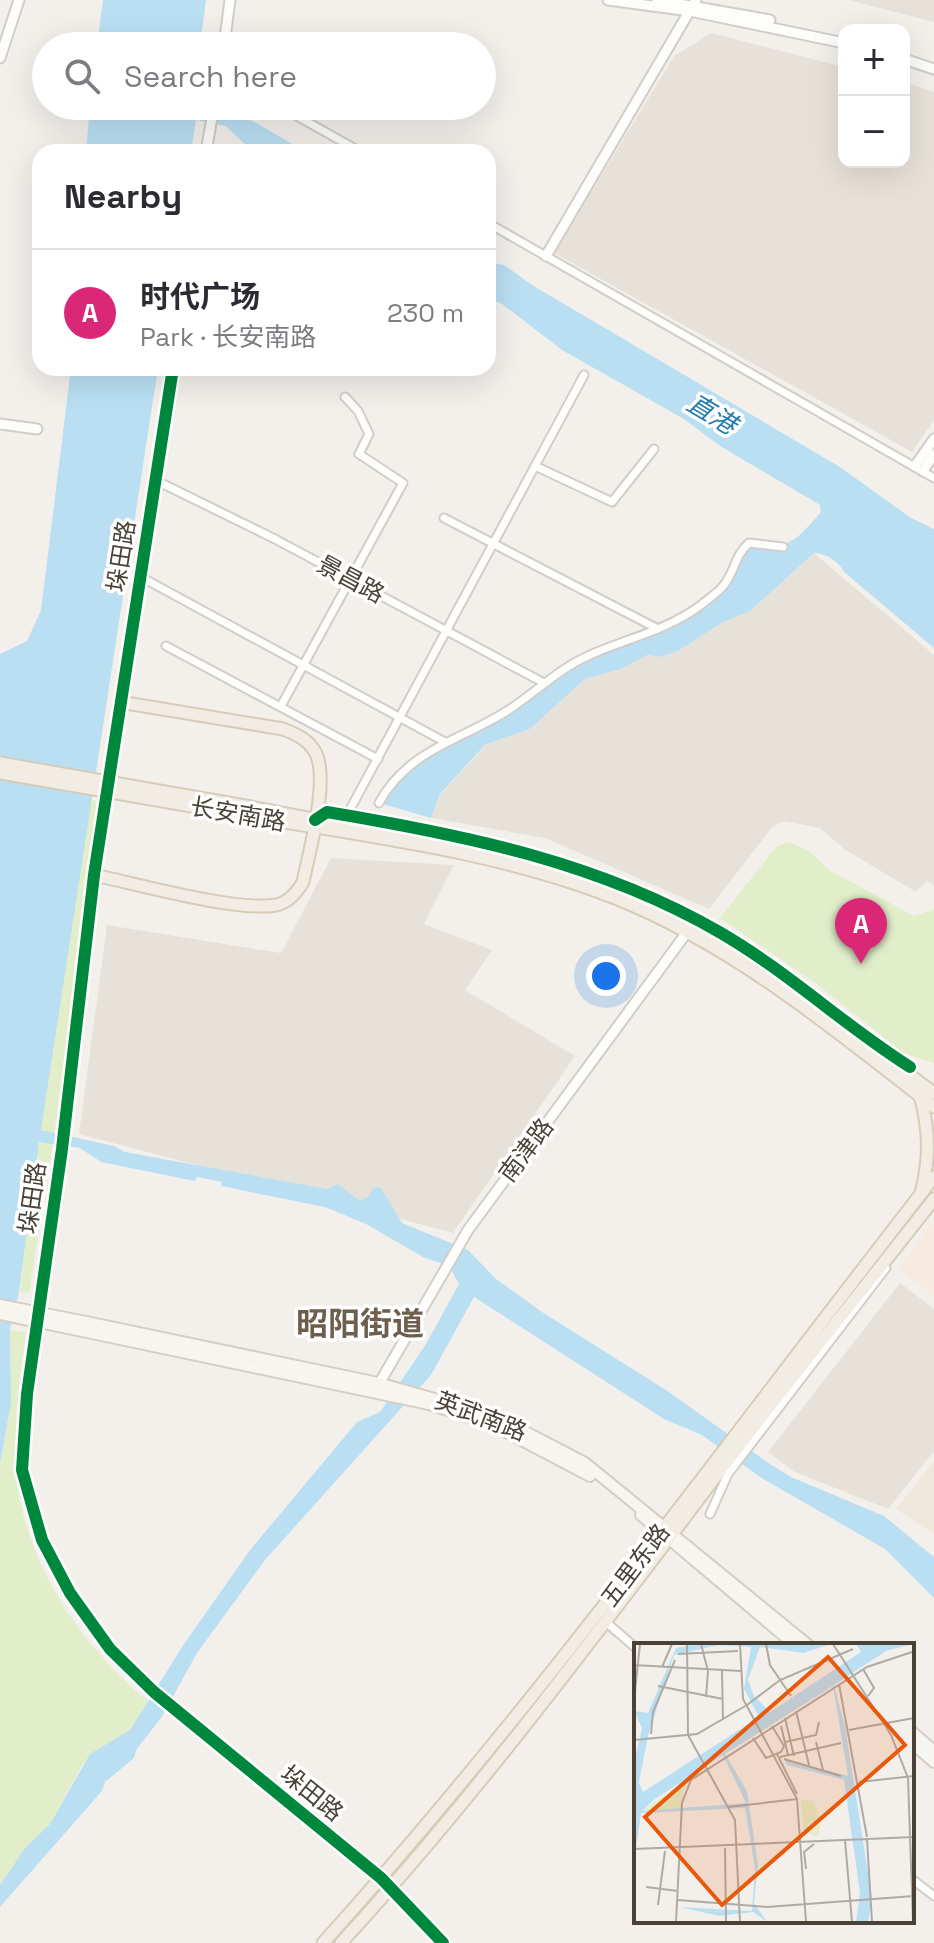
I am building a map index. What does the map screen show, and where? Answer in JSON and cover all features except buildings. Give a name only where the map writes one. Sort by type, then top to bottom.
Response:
[{"type":"main road","points":[[94,875],[244,905],[278,905],[295,894],[303,882],[321,783],[315,751],[302,737],[283,729],[120,702]]},
{"type":"main road","name":"长安南路","points":[[0,763],[518,866],[614,898],[693,927],[814,1002],[934,1093]]},
{"type":"main road","name":"长安南路","points":[[0,773],[250,811]]},
{"type":"main road","name":"长安南路","points":[[693,927],[934,1107]]},
{"type":"main road","points":[[919,1082],[934,1084]]},
{"type":"main road","points":[[920,1095],[928,1122],[921,1194]]},
{"type":"main road","name":"五里东路","points":[[747,1437],[934,1177]]},
{"type":"main road","name":"五里东路","points":[[323,1943],[381,1878],[598,1614],[719,1473],[934,1199]]},
{"type":"main road","points":[[0,1305],[89,1328]]},
{"type":"main road","points":[[0,1314],[89,1328]]},
{"type":"main road","name":"英武南路","points":[[89,1328],[495,1416],[585,1463],[806,1643]]},
{"type":"main road","name":"五里东路","points":[[341,1943],[392,1888],[607,1623],[668,1532]]},
{"type":"main road","name":"英武南路","points":[[668,1532],[793,1643]]},
{"type":"main road","points":[[914,1734],[934,1751]]},
{"type":"main road","points":[[914,1745],[934,1762]]},
{"type":"street","points":[[0,58],[19,0]]},
{"type":"street","points":[[226,32],[231,0]]},
{"type":"street","points":[[608,0],[693,6]]},
{"type":"street","points":[[657,0],[838,39]]},
{"type":"street","points":[[546,256],[693,6]]},
{"type":"street","points":[[910,58],[934,66]]},
{"type":"street","points":[[208,144],[212,120]]},
{"type":"street","points":[[304,120],[347,144]]},
{"type":"street","points":[[496,228],[934,478]]},
{"type":"street","points":[[347,815],[584,375]]},
{"type":"street","name":"垛田路","points":[[172,376],[94,875],[62,1149],[27,1394],[22,1470],[42,1540],[70,1593],[110,1649],[175,1710],[381,1878],[443,1943]]},
{"type":"street","points":[[281,706],[403,483],[359,454],[369,434],[358,411],[345,397]]},
{"type":"street","points":[[0,424],[37,429]]},
{"type":"street","points":[[919,468],[934,439]]},
{"type":"street","points":[[535,466],[612,502],[654,449]]},
{"type":"street","points":[[919,468],[934,454]]},
{"type":"street","name":"景昌路","points":[[155,480],[350,579],[544,683]]},
{"type":"street","points":[[444,518],[658,629]]},
{"type":"street","points":[[379,803],[389,785],[445,742],[506,712],[544,683],[591,654],[658,629],[700,606],[724,584],[741,550],[749,543],[783,547]]},
{"type":"street","points":[[141,577],[445,742]]},
{"type":"street","points":[[166,646],[378,759]]},
{"type":"street","points":[[314,824],[327,812],[474,838],[535,854],[620,884],[693,927],[765,961],[910,1067]]},
{"type":"street","name":"南津路","points":[[376,1388],[468,1230],[693,927]]},
{"type":"street","points":[[747,1437],[934,1206]]},
{"type":"street","points":[[710,1514],[719,1473]]},
{"type":"street","points":[[607,1623],[634,1646]]},
{"type":"street","points":[[914,1881],[934,1896]]},
{"type":"shaded area","points":[[849,0],[934,0],[934,22]]},
{"type":"shaded area","points":[[711,33],[838,65],[838,168],[910,168],[910,84],[934,92],[934,420],[912,452],[554,253],[674,56]]},
{"type":"shaded area","points":[[814,553],[934,655],[934,886],[927,881],[916,892],[844,849],[820,828],[784,821],[773,826],[709,909],[545,838],[431,818],[440,795],[486,745],[530,729],[585,679],[621,669],[647,655],[660,657],[678,651],[723,622],[750,611]]},
{"type":"shaded area","points":[[331,858],[454,865],[424,924],[492,950],[465,990],[575,1056],[453,1233],[79,1134],[107,925],[281,953]]},
{"type":"shaded area","points":[[934,1221],[934,1296],[899,1268]]},
{"type":"shaded area","points":[[900,1283],[934,1309],[934,1451],[888,1509],[795,1472],[768,1452]]},
{"type":"shaded area","points":[[934,1461],[934,1534],[896,1509]]},
{"type":"green space","points":[[91,800],[105,802],[54,1134],[42,1132],[39,1126]]},
{"type":"green space","points":[[790,842],[812,853],[829,870],[914,916],[934,909],[934,1063],[905,1054],[814,982],[720,918],[771,853],[779,845]]},
{"type":"green space","points":[[42,1141],[53,1143],[29,1293],[20,1292],[36,1146]]},
{"type":"green space","points":[[10,1330],[26,1332],[18,1398],[16,1465],[20,1500],[29,1534],[42,1567],[78,1627],[101,1655],[150,1703],[130,1730],[83,1764],[50,1824],[25,1848],[0,1885],[0,1464],[11,1403]]},
{"type":"water","points":[[103,0],[206,0],[202,32],[99,32]]},
{"type":"water","points":[[89,120],[196,120],[192,144],[87,144]]},
{"type":"water","points":[[196,120],[251,120],[292,144],[245,144],[226,126]]},
{"type":"water","name":"直港","points":[[496,264],[504,265],[532,285],[840,467],[911,518],[934,529],[934,648],[835,561],[814,553],[750,611],[723,622],[678,651],[660,657],[647,655],[621,669],[585,679],[530,729],[485,745],[440,794],[431,818],[379,803],[401,774],[429,752],[502,713],[578,661],[687,615],[724,585],[749,543],[774,545],[790,541],[821,512],[820,505],[720,446],[684,419],[562,350],[496,301]]},
{"type":"water","points":[[70,376],[157,376],[41,1130],[114,1146],[125,1152],[327,1189],[338,1184],[360,1201],[369,1196],[373,1187],[381,1188],[402,1223],[468,1250],[496,1279],[542,1312],[666,1390],[770,1464],[791,1477],[884,1516],[934,1557],[934,1598],[885,1549],[760,1477],[702,1435],[664,1419],[474,1297],[431,1375],[265,1560],[197,1653],[161,1718],[136,1750],[134,1758],[105,1782],[102,1791],[0,1907],[0,1885],[25,1848],[50,1824],[90,1754],[130,1730],[184,1644],[250,1550],[357,1422],[380,1412],[426,1344],[459,1284],[449,1266],[423,1257],[366,1224],[325,1207],[221,1186],[222,1182],[197,1177],[195,1181],[101,1162],[80,1148],[39,1142],[19,1292],[10,1330],[11,1403],[0,1464],[0,654],[27,641],[41,610]]},
{"type":"cycle path","points":[[172,376],[94,875],[62,1149],[27,1394],[22,1470],[42,1540],[70,1593],[110,1649],[154,1692],[381,1878],[443,1943]]},
{"type":"cycle path","points":[[315,820],[327,812],[429,831],[530,854],[627,887],[675,908],[746,948],[910,1067]]},
{"type":"place","name":"时代广场","points":[[861,964]]},
{"type":"district","name":"昭阳街道","points":[[360,1324]]}]
